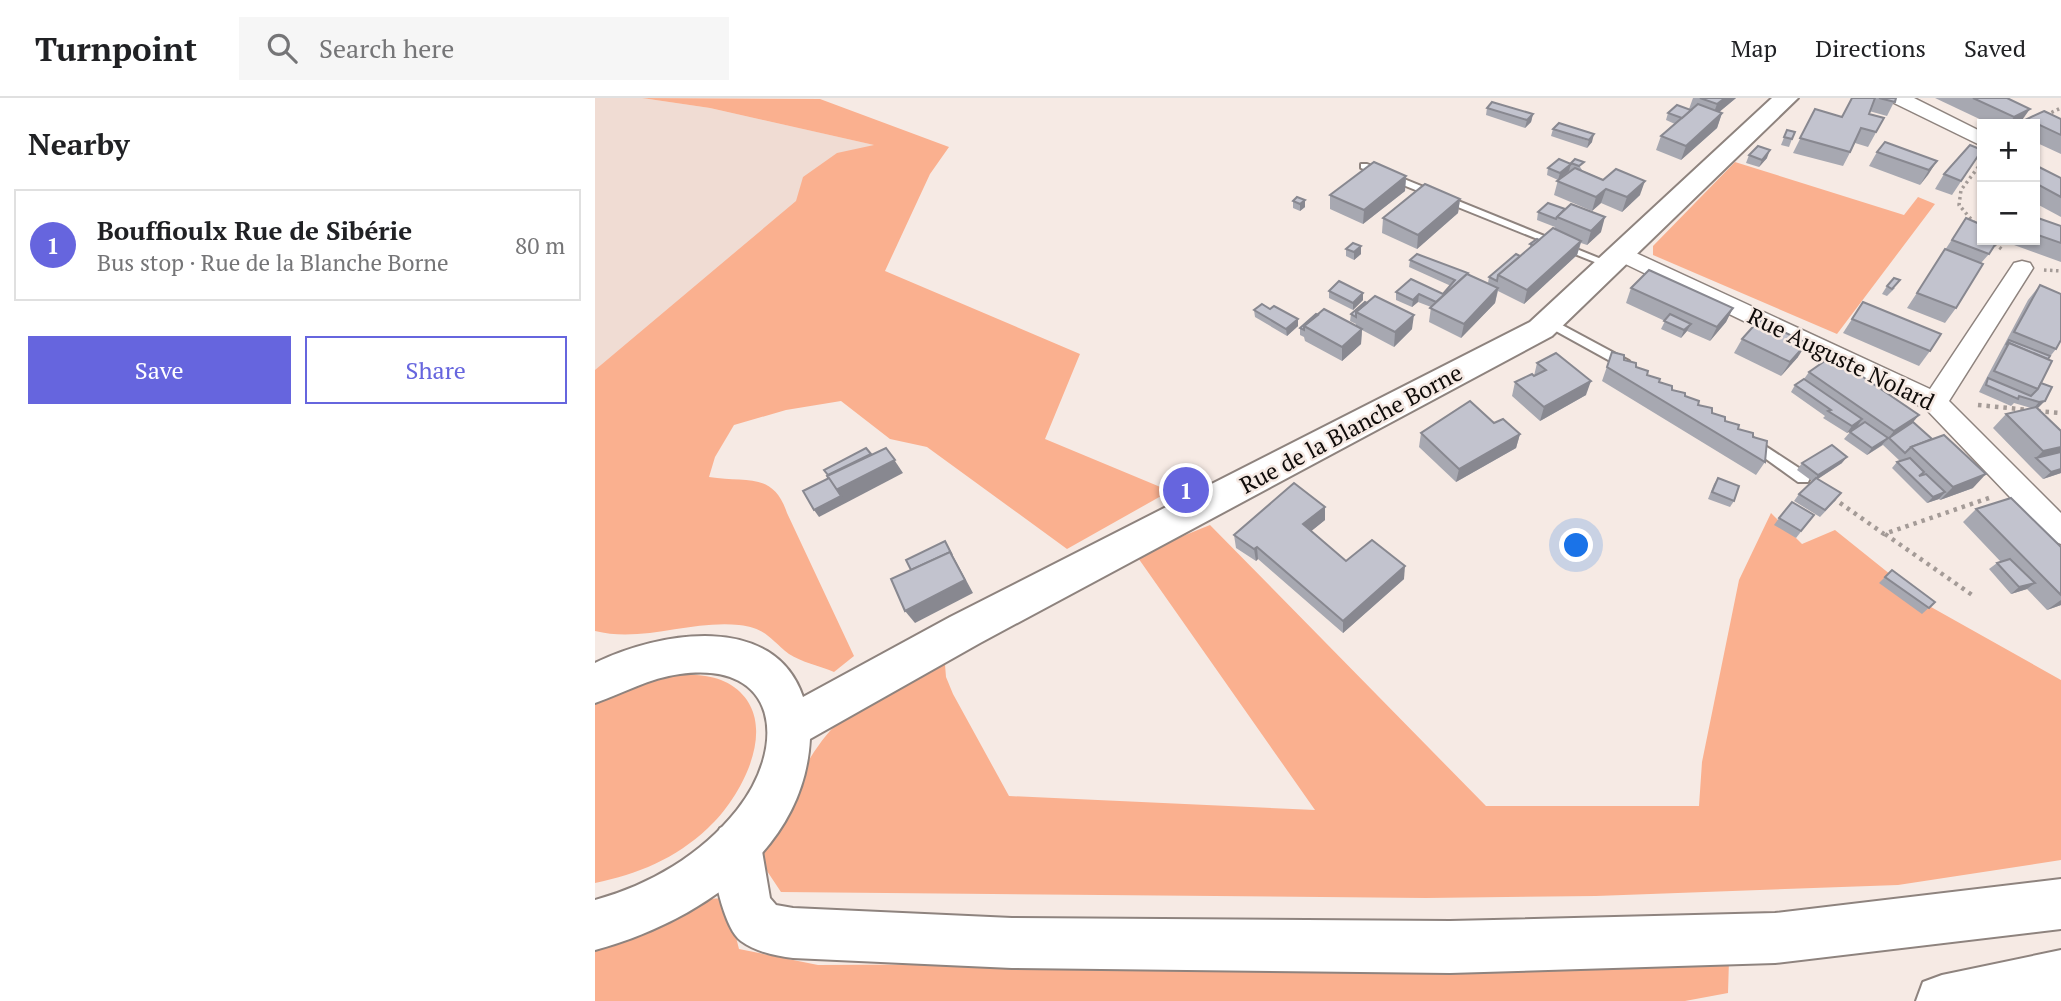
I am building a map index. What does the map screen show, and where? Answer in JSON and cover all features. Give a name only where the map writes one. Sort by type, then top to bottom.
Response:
[{"type":"main road","name":"Rue de la Blanche Borne","points":[[790,727],[965,630],[1541,328],[1617,260],[1786,98]]},
{"type":"main road","points":[[595,925],[636,914],[664,901],[691,885],[737,845],[774,793],[786,759],[790,727],[779,691],[768,677],[754,666],[718,653],[672,655],[636,665],[596,681]]},
{"type":"main road","points":[[737,845],[748,905],[754,920],[770,929],[793,933],[999,943],[1450,947],[1761,938],[2061,904]]},
{"type":"main road","points":[[1942,1001],[2061,976]]},
{"type":"street","points":[[1899,98],[1977,137]]},
{"type":"street","name":"Rue Auguste Nolard","points":[[1617,260],[1935,401],[2061,532]]},
{"type":"street","points":[[1935,401],[2022,268]]},
{"type":"lane","points":[[1364,166],[1617,260]]},
{"type":"lane","points":[[1549,322],[1632,368]]},
{"type":"lane","points":[[1740,434],[1803,478]]},
{"type":"path","points":[[2038,119],[2061,108]]},
{"type":"path","points":[[1977,169],[1961,190],[1959,205],[1977,226]]},
{"type":"path","points":[[1935,401],[2061,413]]},
{"type":"path","points":[[1803,478],[1975,597]]},
{"type":"path","points":[[1884,534],[2018,488]]},
{"type":"shaded area","points":[[595,98],[642,98],[710,108],[892,149],[595,528]]},
{"type":"shaded area","points":[[642,98],[820,99],[949,147],[930,174],[885,271],[1080,354],[1045,439],[1170,491],[1067,549],[927,447],[890,439],[841,401],[786,410],[734,425],[715,457],[709,477],[757,482],[774,490],[854,656],[834,672],[794,657],[762,632],[739,625],[721,624],[631,634],[595,631],[595,370],[796,201],[803,177],[837,153],[874,145],[710,108]]},
{"type":"shaded area","points":[[1735,162],[1904,215],[1918,197],[1935,204],[1837,334],[1653,255],[1653,246]]},
{"type":"shaded area","points":[[1771,513],[1802,544],[1835,530],[1931,607],[2061,680],[2061,860],[1898,885],[1596,896],[1426,898],[781,892],[759,859],[793,787],[826,735],[863,705],[944,652],[946,677],[953,694],[1009,796],[1315,810],[1136,555],[1210,525],[1486,806],[1699,806],[1702,762],[1739,580]]},
{"type":"shaded area","points":[[674,674],[718,679],[731,685],[747,700],[755,717],[756,737],[752,758],[733,797],[721,814],[695,839],[655,864],[595,883],[595,705],[637,683]]},
{"type":"shaded area","points":[[726,898],[739,949],[818,965],[1729,960],[1728,993],[1685,1001],[595,1001],[595,945],[706,899]]},
{"type":"building","points":[[1700,98],[1725,98],[1717,104]]},
{"type":"building","points":[[1852,98],[1875,98],[1869,114],[1884,118],[1876,132],[1861,128],[1850,152],[1800,138],[1815,109],[1842,117]]},
{"type":"building","points":[[1879,98],[1896,98],[1895,102]]},
{"type":"building","points":[[1973,98],[2007,98],[2030,109],[2014,117]]},
{"type":"building","points":[[1492,102],[1533,114],[1527,120],[1487,108]]},
{"type":"building","points":[[1698,104],[1722,113],[1686,146],[1661,136]]},
{"type":"building","points":[[1677,105],[1691,110],[1682,118],[1668,113]]},
{"type":"building","points":[[2044,111],[2061,119],[2061,135],[2040,125],[2040,119],[2027,119]]},
{"type":"building","points":[[1559,123],[1594,134],[1589,140],[1553,129]]},
{"type":"building","points":[[1787,130],[1795,132],[1792,139],[1784,137]]},
{"type":"building","points":[[1885,142],[1937,161],[1929,170],[1877,152]]},
{"type":"building","points":[[1970,145],[1977,148],[1977,157],[1961,181],[1944,174]]},
{"type":"building","points":[[1758,146],[1770,150],[1762,160],[1749,155]]},
{"type":"building","points":[[1559,159],[1571,164],[1560,173],[1548,168]]},
{"type":"building","points":[[1575,159],[1584,162],[1579,166],[1571,163]]},
{"type":"building","points":[[1374,162],[1406,176],[1364,210],[1330,195]]},
{"type":"building","points":[[1575,168],[1603,180],[1616,169],[1645,181],[1627,197],[1606,189],[1596,197],[1557,181]]},
{"type":"building","points":[[2040,168],[2061,178],[2061,197],[2040,186]]},
{"type":"building","points":[[1425,184],[1460,199],[1418,235],[1383,218]]},
{"type":"building","points":[[1297,197],[1305,200],[1300,204],[1293,201]]},
{"type":"building","points":[[1548,203],[1565,209],[1556,219],[1538,212]]},
{"type":"building","points":[[1571,204],[1605,217],[1591,231],[1557,217]]},
{"type":"building","points":[[1966,218],[1977,223],[1977,245],[1995,245],[1989,254],[1952,240]]},
{"type":"building","points":[[2040,219],[2061,226],[2061,243],[2040,236]]},
{"type":"building","points":[[1553,228],[1581,241],[1527,290],[1498,275]]},
{"type":"building","points":[[1353,243],[1361,246],[1354,252],[1346,249]]},
{"type":"building","points":[[1945,249],[1983,264],[1956,308],[1917,293]]},
{"type":"building","points":[[1417,254],[1468,273],[1436,302],[1419,294],[1413,300],[1396,292],[1411,279],[1443,294],[1455,280],[1410,260]]},
{"type":"building","points":[[1516,254],[1520,256],[1498,275],[1497,281],[1489,277]]},
{"type":"building","points":[[1649,270],[1733,308],[1717,327],[1631,288]]},
{"type":"building","points":[[1467,274],[1498,288],[1464,324],[1430,308]]},
{"type":"building","points":[[1894,278],[1900,280],[1892,289],[1887,286]]},
{"type":"building","points":[[1339,281],[1363,293],[1353,303],[1329,291]]},
{"type":"building","points":[[2040,285],[2061,294],[2061,340],[2056,349],[2014,332]]},
{"type":"building","points":[[1375,296],[1414,315],[1395,332],[1356,312]]},
{"type":"building","points":[[1863,302],[1941,334],[1930,351],[1852,319]]},
{"type":"building","points":[[1367,303],[1356,312],[1356,317],[1351,314]]},
{"type":"building","points":[[1262,304],[1270,309],[1274,306],[1298,319],[1286,329],[1254,310]]},
{"type":"building","points":[[1324,309],[1362,329],[1342,347],[1304,326]]},
{"type":"building","points":[[1670,314],[1691,324],[1684,330],[1664,321]]},
{"type":"building","points":[[1318,315],[1304,326],[1304,330],[1300,328]]},
{"type":"building","points":[[1759,320],[1807,343],[1790,362],[1742,339]]},
{"type":"building","points":[[2009,340],[2050,356],[2048,359],[2009,343],[2006,345]]},
{"type":"building","points":[[2009,343],[2052,361],[2038,389],[1994,371]]},
{"type":"building","points":[[1612,352],[1624,355],[1624,360],[1636,363],[1636,367],[1648,371],[1647,375],[1672,386],[1672,390],[1685,393],[1685,396],[1699,401],[1698,405],[1712,408],[1712,413],[1739,425],[1738,429],[1767,441],[1765,462],[1607,367]]},
{"type":"building","points":[[1556,353],[1591,381],[1544,407],[1515,382],[1546,370],[1537,363]]},
{"type":"building","points":[[1832,356],[1919,415],[1894,431],[1809,372]]},
{"type":"building","points":[[1988,378],[2031,396],[2041,383],[2052,387],[2045,401],[2039,402],[2019,396],[2018,399],[1986,385]]},
{"type":"building","points":[[1804,379],[1862,419],[1852,426],[1828,411],[1831,410],[1795,385]]},
{"type":"building","points":[[1470,401],[1494,423],[1503,419],[1520,434],[1459,469],[1421,433]]},
{"type":"building","points":[[2036,407],[2061,431],[2061,447],[2043,451],[2006,414]]},
{"type":"building","points":[[1865,422],[1888,438],[1872,448],[1850,432]]},
{"type":"building","points":[[1913,422],[1932,439],[1911,447],[1905,453],[1889,438]]},
{"type":"building","points":[[1944,435],[1986,474],[1953,487],[1911,447]]},
{"type":"building","points":[[1832,445],[1847,457],[1818,475],[1802,463]]},
{"type":"building","points":[[866,448],[871,454],[828,475],[824,470]]},
{"type":"building","points":[[886,448],[895,460],[836,490],[827,476]]},
{"type":"building","points":[[2061,452],[2061,469],[2051,472],[2036,458]]},
{"type":"building","points":[[1910,458],[1924,472],[1919,476],[1926,474],[1945,492],[1933,497],[1897,462]]},
{"type":"building","points":[[829,478],[841,496],[814,510],[803,491]]},
{"type":"building","points":[[1718,478],[1739,486],[1734,501],[1712,492]]},
{"type":"building","points":[[1816,478],[1841,493],[1825,510],[1799,494]]},
{"type":"building","points":[[1294,483],[1325,507],[1303,524],[1346,561],[1372,540],[1405,566],[1343,621],[1257,547],[1254,549],[1234,535]]},
{"type":"building","points":[[2011,498],[2061,547],[2061,595],[1976,509]]},
{"type":"building","points":[[1792,502],[1814,515],[1801,531],[1779,518]]},
{"type":"building","points":[[945,541],[952,555],[950,552],[911,570],[906,560]]},
{"type":"building","points":[[950,552],[965,580],[905,611],[891,579]]},
{"type":"building","points":[[2010,559],[2035,583],[2019,587],[1997,563]]},
{"type":"building","points":[[1892,570],[1935,602],[1929,608],[1885,577]]},
{"type":"place","name":"Bouffioulx Rue de Sibérie","points":[[1186,490]]}]
